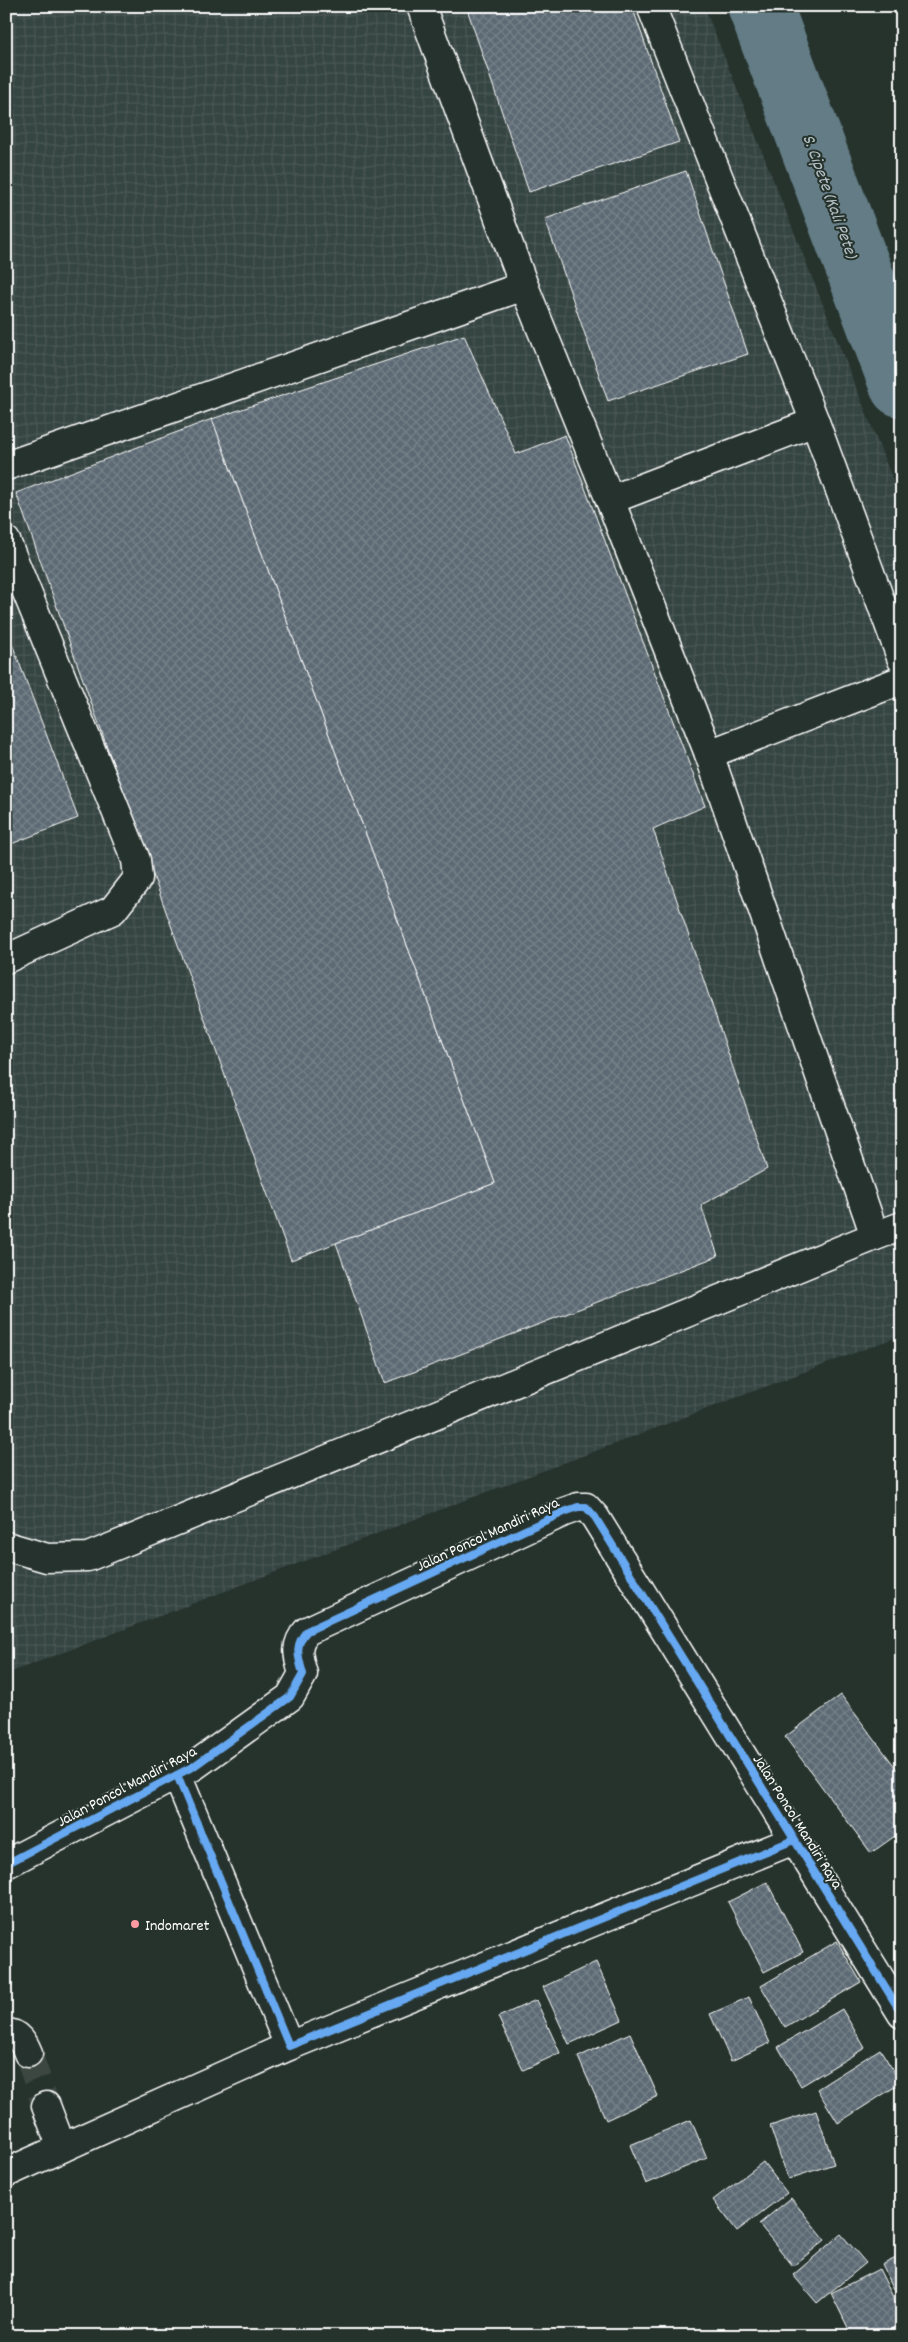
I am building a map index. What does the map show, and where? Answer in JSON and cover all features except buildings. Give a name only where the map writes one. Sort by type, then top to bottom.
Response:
[{"type":"street","points":[[421,6],[524,286],[709,754],[875,1236]]},
{"type":"street","points":[[651,6],[815,422],[902,660]]},
{"type":"street","points":[[6,466],[524,286]]},
{"type":"street","points":[[610,500],[815,422]]},
{"type":"street","points":[[6,541],[136,860],[138,878],[113,910],[6,959]]},
{"type":"street","points":[[709,754],[902,680]]},
{"type":"street","points":[[6,1546],[46,1558],[88,1557],[902,1226]]},
{"type":"street","name":"Jalan Poncol Mandiri Raya","points":[[6,1864],[194,1766],[290,1697],[303,1674],[297,1652],[299,1640],[307,1631],[564,1512],[578,1507],[586,1507],[595,1517],[902,2014]]},
{"type":"street","points":[[178,1775],[289,2046]]},
{"type":"street","points":[[6,2173],[289,2046],[794,1840]]},
{"type":"street","points":[[6,2033],[11,2033],[23,2040],[28,2053]]},
{"type":"street","points":[[46,2106],[62,2148]]},
{"type":"shaded area","points":[[6,6],[704,6],[902,503],[902,1335],[6,1674]]},
{"type":"waterway","name":"S. Cipete (Kali Pete)","points":[[760,6],[902,385]]},
{"type":"tunnel","points":[[28,2053],[46,2106]]},
{"type":"cycle path","points":[[6,1864],[194,1766],[290,1697],[303,1674],[298,1651],[300,1641],[307,1631],[564,1512],[578,1507],[586,1507],[595,1517],[902,2014]]},
{"type":"cycle path","points":[[177,1775],[289,2046],[794,1840]]},
{"type":"place","name":"Indomaret","points":[[135,1924]]}]
